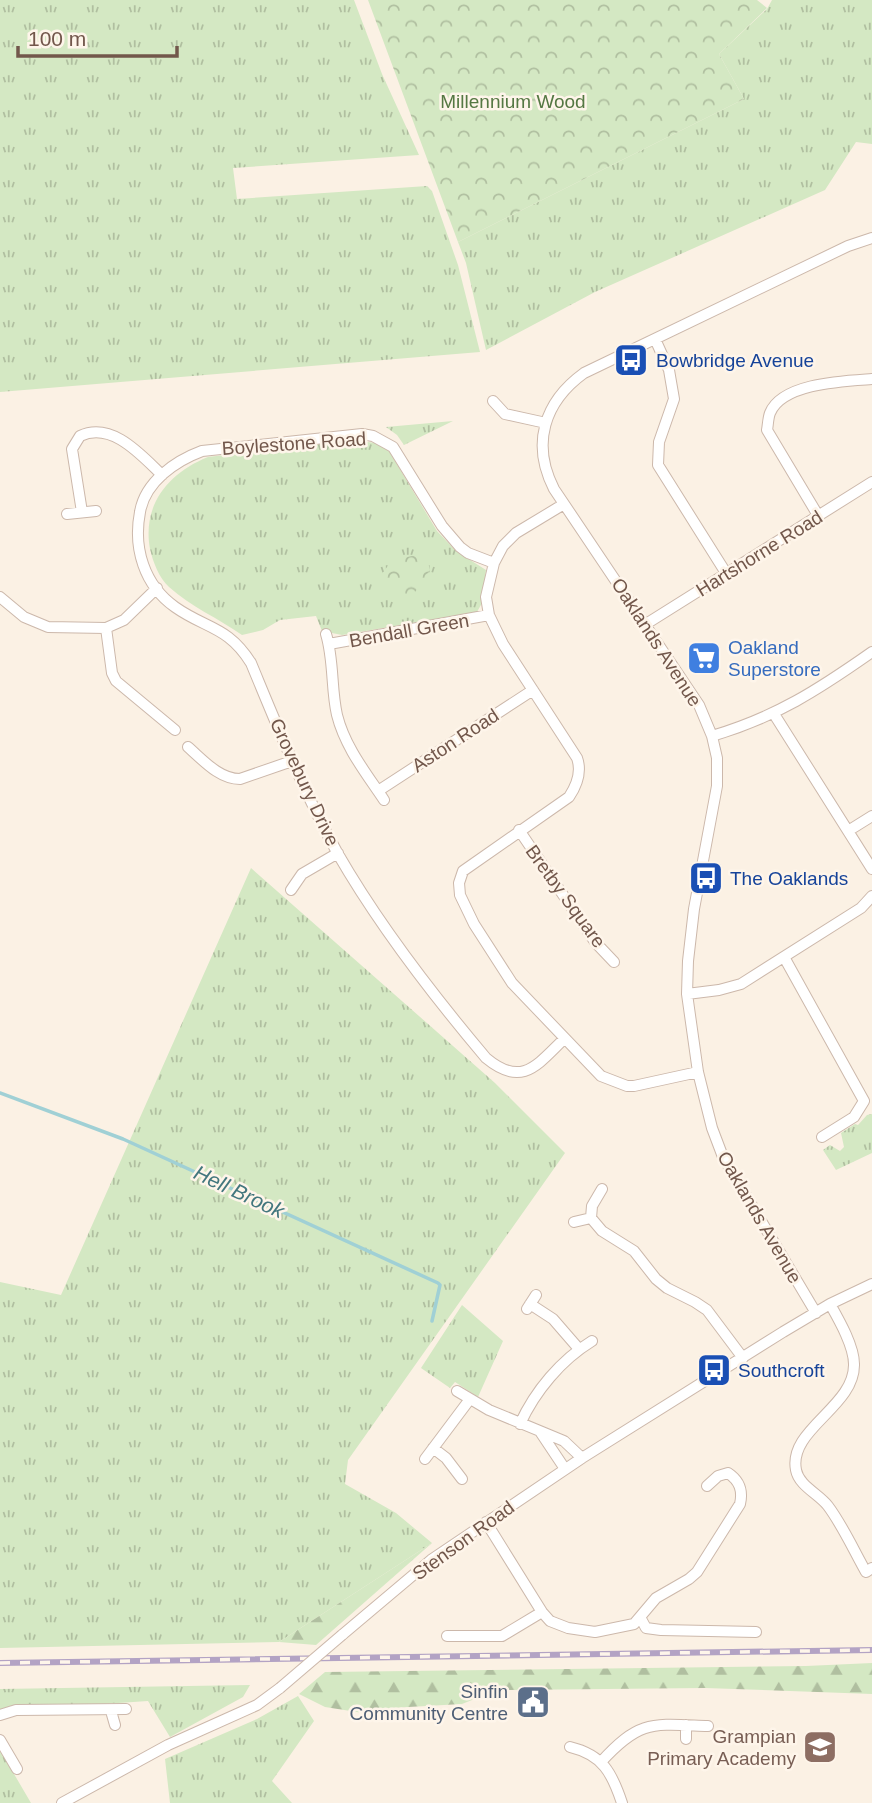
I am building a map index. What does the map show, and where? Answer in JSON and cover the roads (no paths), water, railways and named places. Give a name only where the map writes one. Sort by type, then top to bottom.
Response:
[{"type":"street","name":"Oaklands Avenue","points":[[816,1313],[723,1157],[712,1129],[698,1072],[687,994],[694,909],[717,786],[717,758],[712,736],[699,705],[564,505],[546,474],[543,443],[546,424],[554,404],[572,381],[603,363],[848,246],[872,239]]},
{"type":"street","points":[[654,339],[669,370],[674,399],[659,442],[658,465],[726,573]]},
{"type":"street","points":[[819,517],[767,430],[769,415],[777,403],[805,387],[872,379]]},
{"type":"street","points":[[494,401],[505,414],[546,424]]},
{"type":"street","points":[[82,512],[72,449],[80,436],[99,433],[116,436],[162,475]]},
{"type":"street","name":"Boylestone Road","points":[[202,451],[362,434],[373,436],[393,447],[451,538],[468,553],[494,563]]},
{"type":"street","name":"Grovebury Drive","points":[[202,451],[189,455],[162,475],[144,499],[136,532],[140,557],[157,589],[175,607],[223,632],[244,652],[292,761],[338,853],[390,935],[477,1048],[494,1064],[513,1073],[522,1073],[538,1064],[564,1039]]},
{"type":"street","name":"Hartshorne Road","points":[[646,624],[872,482]]},
{"type":"street","points":[[564,505],[516,533],[503,546],[494,563],[486,597],[489,615],[503,645],[577,758],[580,766],[579,778],[569,797],[463,872],[459,883],[460,895],[474,924],[512,983],[601,1076],[627,1086],[698,1072]]},
{"type":"street","points":[[67,514],[96,511]]},
{"type":"street","points":[[0,597],[24,617],[48,627],[106,628],[124,620],[157,589]]},
{"type":"street","name":"Bendall Green","points":[[381,796],[344,738],[332,686],[328,639],[489,615]]},
{"type":"street","points":[[106,628],[112,673],[116,681],[174,730]]},
{"type":"street","points":[[712,736],[774,714],[827,684],[872,652]]},
{"type":"street","name":"Aston Road","points":[[381,796],[533,690]]},
{"type":"street","points":[[774,714],[872,869]]},
{"type":"street","points":[[188,747],[220,773],[233,779],[292,761]]},
{"type":"street","points":[[848,831],[872,816]]},
{"type":"street","name":"Bretby Square","points":[[519,830],[595,942],[614,962]]},
{"type":"street","points":[[291,890],[302,874],[338,853]]},
{"type":"street","points":[[687,994],[741,984],[862,908],[872,896]]},
{"type":"street","points":[[785,957],[864,1101],[854,1117],[822,1136]]},
{"type":"street","points":[[602,1189],[592,1206],[591,1217],[602,1231],[634,1251],[661,1283],[707,1310],[743,1358]]},
{"type":"street","points":[[575,1222],[591,1217]]},
{"type":"street","name":"Stenson Road","points":[[62,1803],[168,1745],[257,1705],[430,1560],[582,1458],[830,1304],[872,1283]]},
{"type":"street","points":[[531,1302],[553,1319],[579,1349]]},
{"type":"street","points":[[830,1304],[845,1331],[854,1364],[844,1395],[808,1434],[799,1449],[795,1462],[797,1475],[827,1505],[866,1572],[872,1568]]},
{"type":"street","points":[[520,1424],[539,1391],[579,1349],[592,1341]]},
{"type":"street","points":[[457,1391],[520,1424],[564,1441],[582,1458]]},
{"type":"street","points":[[425,1459],[470,1399]]},
{"type":"street","points":[[541,1433],[565,1469]]},
{"type":"street","points":[[433,1448],[446,1458],[462,1479]]},
{"type":"street","points":[[486,1522],[550,1621],[568,1628],[595,1632],[634,1624],[656,1598],[697,1572],[740,1504],[742,1495],[739,1485],[728,1473],[718,1476],[707,1486]]},
{"type":"street","points":[[447,1636],[502,1636],[542,1612]]},
{"type":"street","points":[[640,1617],[646,1628],[756,1632]]},
{"type":"street","points":[[0,1715],[16,1710],[126,1709]]},
{"type":"street","points":[[111,1711],[115,1725]]},
{"type":"street","points":[[601,1762],[631,1734],[654,1724],[708,1726]]},
{"type":"street","points":[[686,1725],[686,1739]]},
{"type":"street","points":[[0,1740],[17,1769]]},
{"type":"street","points":[[570,1747],[589,1753],[601,1762],[613,1777],[622,1803]]},
{"type":"waterway","name":"Hell Brook","points":[[0,1093],[123,1139],[438,1283],[440,1285],[432,1321]]},
{"type":"railway","points":[[0,1663],[872,1650]]},
{"type":"place","name":"Bowbridge Avenue","points":[[631,360]]},
{"type":"place","name":"Oakland Superstore","points":[[704,658]]},
{"type":"place","name":"The Oaklands","points":[[706,878]]},
{"type":"place","name":"Southcroft","points":[[714,1370]]},
{"type":"place","name":"Sinfin Community Centre","points":[[533,1702]]},
{"type":"place","name":"Grampian Primary Academy","points":[[820,1747]]},
{"type":"park label","name":"Millennium Wood","points":[[513,101]]}]
